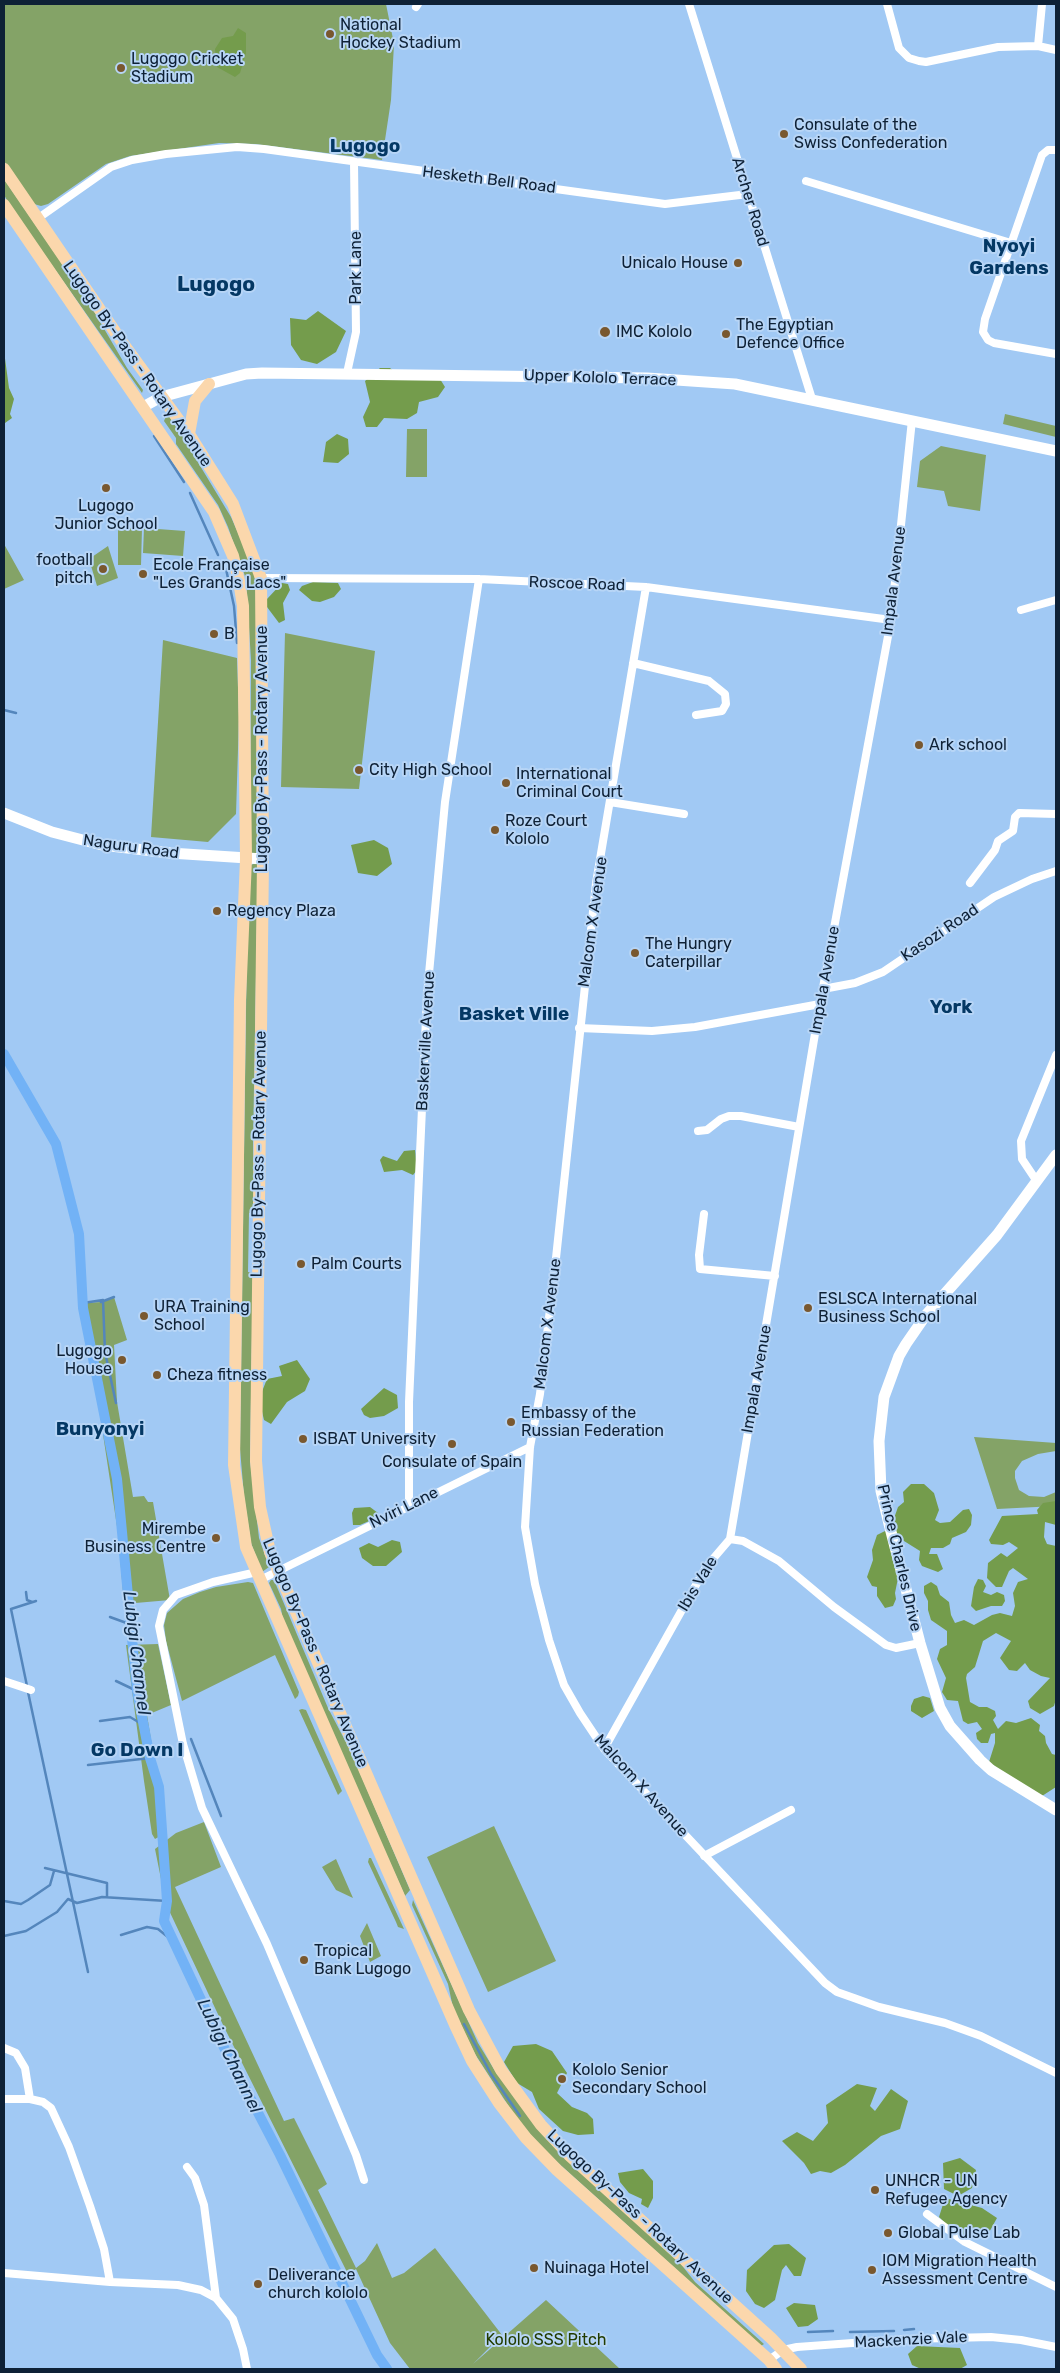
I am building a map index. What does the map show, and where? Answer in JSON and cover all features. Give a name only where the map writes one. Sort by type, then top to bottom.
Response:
[{"type":"main road","name":"Lugogo By-Pass - Rotary Avenue","points":[[4,169],[161,398],[189,434],[233,504],[261,578],[263,860],[256,1461],[264,1531],[278,1570],[475,2022],[501,2070],[541,2125],[569,2155],[784,2350],[801,2369]]},
{"type":"main road","name":"Lugogo By-Pass - Rotary Avenue","points":[[4,205],[214,512],[233,556],[239,581],[243,606],[246,859],[240,1000],[234,1465],[246,1547],[456,2027],[472,2061],[499,2103],[526,2138],[568,2180],[772,2364]]},
{"type":"main road","points":[[106,354],[122,342]]},
{"type":"main road","points":[[189,434],[195,401],[209,384]]},
{"type":"main road","points":[[403,1903],[409,1895],[418,1893]]},
{"type":"street","name":"Archer Road","points":[[689,4],[812,399]]},
{"type":"street","points":[[886,4],[899,48],[910,58],[919,61],[926,62],[998,47],[1038,46],[1056,50]]},
{"type":"street","points":[[1038,46],[1042,4]]},
{"type":"street","name":"Hesketh Bell Road","points":[[38,218],[111,167],[132,160],[236,147],[665,204],[748,194]]},
{"type":"street","points":[[1056,150],[1051,149],[1042,155],[985,318],[983,332],[988,340],[994,343],[1056,354]]},
{"type":"street","name":"Park Lane","points":[[347,373],[356,332],[354,162]]},
{"type":"street","points":[[806,181],[1011,243]]},
{"type":"street","name":"Upper Kololo Terrace","points":[[143,407],[161,398],[246,374],[347,373],[647,378],[736,384],[1056,451]]},
{"type":"street","name":"Impala Avenue","points":[[730,1540],[820,1004],[891,620],[912,420]]},
{"type":"street","name":"Roscoe Road","points":[[261,578],[479,579],[646,586],[891,620]]},
{"type":"street","name":"Baskerville Avenue","points":[[409,1506],[409,1402],[427,994],[444,811],[479,579]]},
{"type":"street","name":"Malcom X Avenue","points":[[646,586],[596,883],[579,1028],[556,1258],[540,1394],[530,1447],[525,1527],[537,1593],[549,1640],[564,1685],[604,1749],[820,1978],[837,1992],[880,2007],[945,2023],[981,2036],[1056,2073]]},
{"type":"street","points":[[1021,610],[1056,600]]},
{"type":"street","points":[[633,664],[709,681],[725,694],[726,704],[722,711],[696,715]]},
{"type":"street","points":[[610,802],[684,814]]},
{"type":"street","name":"Naguru Road","points":[[4,813],[52,832],[93,843],[170,853],[263,860]]},
{"type":"street","points":[[970,883],[995,850],[998,841],[1013,831],[1015,817],[1019,813],[1056,814]]},
{"type":"street","name":"Kasozi Road","points":[[823,989],[855,983],[883,972],[994,897],[1032,879],[1056,871]]},
{"type":"street","points":[[579,1028],[652,1031],[695,1027],[820,1004]]},
{"type":"street","points":[[1036,1180],[1022,1158],[1021,1141],[1056,1055]]},
{"type":"street","points":[[698,1131],[707,1130],[721,1119],[729,1116],[741,1116],[799,1128]]},
{"type":"street","name":"Prince Charles Drive","points":[[1056,1155],[997,1234],[926,1314],[899,1356],[884,1397],[879,1441],[881,1491],[920,1643],[940,1708],[962,1741],[992,1770],[1056,1810]]},
{"type":"street","points":[[704,1214],[700,1269],[775,1276]]},
{"type":"street","name":"Nviri Lane","points":[[364,2180],[356,2155],[267,1944],[202,1808],[183,1744],[159,1626],[163,1610],[176,1595],[212,1582],[258,1576],[278,1570],[530,1447]]},
{"type":"street","name":"Ibis Vale","points":[[604,1749],[706,1567],[730,1540],[743,1541],[778,1561],[834,1607],[886,1646],[896,1648],[920,1643]]},
{"type":"street","points":[[4,1681],[31,1690]]},
{"type":"street","points":[[704,1856],[791,1810]]},
{"type":"street","points":[[4,2048],[16,2053],[25,2068],[30,2099]]},
{"type":"street","points":[[4,2099],[30,2099],[43,2102],[51,2108],[69,2146],[104,2249],[110,2282]]},
{"type":"street","points":[[187,2167],[194,2178],[204,2205],[216,2298]]},
{"type":"street","points":[[927,2214],[965,2242],[1056,2287]]},
{"type":"street","points":[[4,2273],[110,2282],[178,2285],[201,2290],[216,2298],[233,2319],[244,2349],[247,2369]]},
{"type":"street","name":"Mackenzie Vale","points":[[772,2364],[784,2350],[897,2339],[964,2337],[1021,2340],[1056,2347]]},
{"type":"green space","points":[[4,4],[386,4],[394,44],[391,100],[382,160],[255,144],[219,143],[130,156],[106,164],[48,204],[41,206],[34,204],[4,161]]},
{"type":"green space","points":[[238,28],[246,33],[246,53],[240,73],[235,77],[217,67],[215,49],[222,38],[233,36]]},
{"type":"green space","points":[[4,179],[89,303],[127,368],[143,390],[142,393],[11,207],[4,195]]},
{"type":"green space","points":[[318,311],[346,331],[336,352],[317,364],[301,360],[291,345],[290,318],[306,320]]},
{"type":"green space","points":[[4,351],[9,388],[14,399],[10,414],[12,418],[5,423]]},
{"type":"green space","points":[[380,368],[390,368],[402,378],[440,379],[445,387],[438,397],[419,402],[417,413],[407,419],[384,418],[377,427],[366,427],[363,417],[370,402],[365,381]]},
{"type":"green space","points":[[1005,414],[1056,426],[1056,437],[1003,424]]},
{"type":"green space","points":[[166,416],[169,416],[179,431],[231,517],[253,567],[257,593],[259,812],[256,853],[252,854],[250,852],[251,660],[246,579],[228,527],[218,505],[176,444],[176,438],[164,421]]},
{"type":"green space","points":[[407,429],[427,429],[427,477],[406,477]]},
{"type":"green space","points":[[337,434],[348,439],[349,454],[338,463],[323,462],[326,442]]},
{"type":"green space","points":[[941,446],[986,455],[980,511],[948,506],[944,491],[917,487],[920,461]]},
{"type":"green space","points":[[118,528],[142,528],[141,565],[118,565]]},
{"type":"green space","points":[[144,528],[185,531],[183,556],[143,553]]},
{"type":"green space","points":[[4,544],[24,580],[4,589]]},
{"type":"green space","name":"football pitch","points":[[108,546],[118,578],[97,586],[89,559]]},
{"type":"green space","points":[[313,582],[338,583],[341,589],[334,597],[320,602],[312,601],[299,590],[302,586]]},
{"type":"green space","points":[[282,583],[288,584],[290,590],[283,603],[285,620],[279,623],[267,607],[267,599]]},
{"type":"green space","points":[[285,633],[375,651],[359,789],[281,787]]},
{"type":"green space","points":[[163,640],[237,658],[239,717],[236,814],[208,842],[151,837]]},
{"type":"green space","points":[[374,840],[388,848],[392,864],[377,876],[358,873],[351,845]]},
{"type":"green space","points":[[258,864],[253,1142],[254,1213],[249,1213],[248,1272],[253,1273],[250,1460],[259,1538],[269,1567],[262,1572],[251,1543],[240,1449],[248,866]]},
{"type":"green space","points":[[415,1150],[417,1170],[413,1175],[402,1170],[384,1172],[380,1160],[383,1156],[397,1161],[404,1151]]},
{"type":"green space","points":[[114,1297],[127,1340],[114,1345],[117,1402],[133,1497],[144,1496],[148,1502],[153,1502],[170,1600],[124,1604],[118,1533],[83,1303],[102,1302]]},
{"type":"green space","points":[[297,1360],[310,1379],[305,1391],[287,1402],[271,1424],[264,1420],[259,1399],[267,1379],[282,1376],[279,1366]]},
{"type":"green space","points":[[384,1388],[397,1395],[398,1408],[384,1416],[370,1418],[364,1415],[361,1409]]},
{"type":"green space","points":[[974,1437],[1056,1443],[1056,1451],[1038,1454],[1022,1461],[1015,1471],[1015,1478],[1019,1490],[1029,1496],[1044,1497],[1056,1492],[1056,1506],[997,1509]]},
{"type":"green space","points":[[911,1484],[924,1484],[934,1493],[939,1510],[935,1520],[940,1523],[950,1522],[963,1510],[969,1509],[972,1515],[971,1525],[966,1532],[952,1538],[950,1544],[943,1548],[931,1548],[929,1554],[937,1554],[943,1569],[938,1572],[922,1566],[919,1560],[920,1551],[896,1536],[892,1524],[898,1507],[904,1502],[903,1492]]},
{"type":"green space","points":[[1056,1501],[1056,1525],[1045,1522],[1044,1537],[1047,1544],[1056,1546],[1056,1699],[1054,1706],[1040,1714],[1030,1708],[1028,1701],[1050,1678],[1030,1670],[1025,1663],[1017,1671],[1009,1670],[1000,1658],[1011,1641],[996,1633],[983,1641],[975,1667],[967,1674],[966,1678],[970,1702],[979,1707],[987,1707],[995,1711],[996,1716],[993,1720],[998,1729],[1006,1721],[1016,1723],[1031,1718],[1040,1725],[1039,1731],[1045,1736],[1046,1743],[1052,1754],[1056,1755],[1056,1787],[1042,1796],[1032,1790],[1013,1790],[1003,1783],[989,1762],[995,1743],[995,1733],[991,1734],[988,1743],[981,1743],[977,1739],[976,1733],[982,1729],[977,1722],[968,1724],[963,1721],[958,1701],[947,1700],[942,1692],[946,1678],[937,1659],[940,1649],[947,1645],[947,1631],[931,1620],[924,1586],[931,1582],[937,1586],[940,1595],[949,1602],[951,1615],[955,1623],[964,1620],[974,1625],[992,1615],[1000,1613],[1012,1616],[1015,1606],[1013,1593],[1018,1582],[1028,1579],[1013,1568],[1009,1571],[1002,1587],[996,1587],[987,1578],[988,1563],[1001,1553],[1007,1557],[1018,1548],[1009,1542],[1003,1545],[991,1544],[989,1540],[1002,1516],[1038,1514],[1037,1510],[1043,1503]]},
{"type":"green space","points":[[370,1507],[378,1513],[376,1518],[360,1525],[353,1525],[352,1513],[354,1508]]},
{"type":"green space","points":[[885,1531],[897,1540],[899,1573],[895,1593],[896,1599],[893,1606],[885,1608],[877,1596],[877,1587],[872,1586],[867,1577],[873,1560],[872,1550],[877,1535]]},
{"type":"green space","points":[[392,1540],[400,1542],[402,1552],[386,1566],[373,1566],[362,1558],[359,1548],[369,1543],[378,1547]]},
{"type":"green space","points":[[978,1579],[983,1580],[986,1586],[983,1592],[991,1595],[997,1592],[1004,1595],[1005,1601],[1002,1606],[991,1606],[976,1611],[971,1606],[974,1587]]},
{"type":"green space","points":[[271,1580],[274,1580],[328,1708],[351,1752],[410,1890],[405,1896],[284,1626],[281,1609],[269,1583]]},
{"type":"green space","points":[[248,1582],[253,1583],[299,1692],[298,1696],[295,1699],[275,1655],[182,1701],[166,1641],[164,1625],[167,1613],[183,1599],[200,1592],[216,1587]]},
{"type":"green space","points":[[158,1644],[171,1705],[147,1715],[163,1812],[162,1835],[155,1839],[152,1834],[144,1781],[126,1645]]},
{"type":"green space","points":[[923,1696],[930,1698],[934,1711],[922,1718],[911,1711],[911,1706],[914,1699]]},
{"type":"green space","points":[[299,1710],[306,1710],[342,1791],[338,1795]]},
{"type":"green space","name":"Kololo SSS Pitch","points":[[204,1822],[221,1867],[175,1887],[284,2121],[294,2118],[327,2184],[318,2190],[356,2268],[365,2261],[377,2243],[392,2278],[404,2273],[435,2248],[502,2335],[473,2364],[546,2300],[620,2369],[410,2369],[390,2343],[356,2269],[348,2274],[224,2027],[166,1904],[155,1849],[176,1833]]},
{"type":"green space","points":[[494,1826],[556,1961],[488,1992],[427,1857]]},
{"type":"green space","points":[[369,1858],[371,1858],[404,1929],[398,1927],[368,1862]]},
{"type":"green space","points":[[336,1859],[353,1898],[336,1890],[322,1867]]},
{"type":"green space","points":[[413,1900],[478,2043],[497,2074],[680,2263],[695,2282],[764,2344],[761,2346],[545,2151],[517,2119],[475,2054],[453,2008],[448,1984],[412,1905]]},
{"type":"green space","points":[[367,1923],[381,1956],[370,1962],[360,1936]]},
{"type":"green space","points":[[536,2044],[552,2051],[567,2073],[557,2093],[572,2107],[587,2113],[593,2119],[594,2134],[578,2135],[563,2131],[539,2109],[532,2092],[517,2083],[504,2062],[513,2046]]},
{"type":"green space","points":[[857,2084],[877,2088],[870,2106],[875,2111],[891,2089],[908,2101],[900,2129],[881,2136],[845,2165],[831,2173],[820,2171],[811,2174],[804,2163],[782,2141],[797,2132],[813,2141],[828,2123],[826,2105]]},
{"type":"green space","points":[[960,2158],[976,2170],[972,2188],[958,2196],[944,2189],[943,2163]]},
{"type":"green space","points":[[643,2169],[653,2181],[653,2198],[648,2208],[641,2204],[642,2199],[629,2193],[620,2182],[618,2173]]},
{"type":"green space","points":[[945,2198],[982,2208],[997,2218],[987,2236],[961,2239],[939,2217]]},
{"type":"green space","points":[[789,2244],[806,2258],[801,2276],[794,2276],[786,2265],[782,2270],[775,2300],[764,2308],[755,2304],[746,2291],[747,2270],[774,2245]]},
{"type":"green space","points":[[794,2303],[815,2305],[818,2319],[808,2326],[798,2327],[786,2308]]},
{"type":"green space","points":[[917,2346],[960,2348],[967,2365],[960,2369],[921,2369],[912,2365],[908,2354]]},
{"type":"waterway","points":[[154,436],[184,482]]},
{"type":"waterway","points":[[190,493],[218,555]]},
{"type":"waterway","points":[[226,569],[234,606],[237,643]]},
{"type":"waterway","points":[[4,710],[16,713]]},
{"type":"waterway","name":"Lubigi Channel","points":[[4,1054],[56,1144],[79,1234],[83,1308],[117,1479],[137,1691],[150,1758],[159,1787],[167,1901],[164,1921],[218,2036],[280,2155],[377,2355],[387,2369]]},
{"type":"waterway","points":[[101,1302],[114,1297]]},
{"type":"waterway","points":[[83,1308],[83,1303],[103,1300],[105,1352],[116,1403]]},
{"type":"waterway","points":[[26,1592],[27,1600],[32,1602]]},
{"type":"waterway","points":[[27,1686],[11,1609],[36,1601]]},
{"type":"waterway","points":[[110,1617],[132,1625]]},
{"type":"waterway","points":[[116,1681],[137,1691]]},
{"type":"waterway","points":[[28,1692],[88,1972]]},
{"type":"waterway","points":[[100,1721],[130,1717],[145,1726]]},
{"type":"waterway","points":[[191,1739],[221,1816]]},
{"type":"waterway","points":[[88,1765],[150,1758]]},
{"type":"waterway","points":[[45,1868],[107,1883],[107,1897]]},
{"type":"waterway","points":[[4,1901],[21,1904],[28,1900],[50,1885],[54,1871]]},
{"type":"waterway","points":[[4,1936],[26,1931],[57,1912],[68,1899],[77,1903],[102,1897],[167,1901]]},
{"type":"waterway","points":[[121,1935],[147,1927],[158,1929],[174,1942]]},
{"type":"waterway","points":[[464,2024],[491,2074],[520,2116]]},
{"type":"waterway","points":[[904,2330],[914,2329]]},
{"type":"waterway","points":[[808,2332],[833,2331]]},
{"type":"waterway","points":[[850,2332],[894,2331]]},
{"type":"place","name":"National Hockey Stadium","points":[[330,34]]},
{"type":"place","name":"Lugogo Cricket Stadium","points":[[121,68]]},
{"type":"place","name":"Consulate of the Swiss Confederation","points":[[784,134]]},
{"type":"place","name":"Unicalo House","points":[[738,263]]},
{"type":"place","name":"IMC Kololo","points":[[605,332]]},
{"type":"place","name":"The Egyptian Defence Office","points":[[726,334]]},
{"type":"place","name":"Lugogo Junior School","points":[[106,488]]},
{"type":"place","name":"football pitch","points":[[103,569]]},
{"type":"place","name":"Ecole Française \"Les Grands Lacs\"","points":[[143,574]]},
{"type":"place","name":"B","points":[[214,634]]},
{"type":"place","name":"Ark school","points":[[919,745]]},
{"type":"place","name":"City High School","points":[[359,770]]},
{"type":"place","name":"International Criminal Court","points":[[506,783]]},
{"type":"place","name":"Roze Court Kololo","points":[[495,830]]},
{"type":"place","name":"Regency Plaza","points":[[217,911]]},
{"type":"place","name":"The Hungry Caterpillar","points":[[635,953]]},
{"type":"place","name":"Palm Courts","points":[[301,1264]]},
{"type":"place","name":"ESLSCA International Business School","points":[[808,1308]]},
{"type":"place","name":"URA Training School","points":[[144,1316]]},
{"type":"place","name":"Lugogo House","points":[[122,1360]]},
{"type":"place","name":"Cheza fitness","points":[[157,1375]]},
{"type":"place","name":"Embassy of the Russian Federation","points":[[511,1422]]},
{"type":"place","name":"ISBAT University","points":[[303,1439]]},
{"type":"place","name":"Consulate of Spain","points":[[452,1444]]},
{"type":"place","name":"Mirembe Business Centre","points":[[216,1538]]},
{"type":"place","name":"Tropical Bank Lugogo","points":[[304,1960]]},
{"type":"place","name":"Kololo Senior Secondary School","points":[[562,2079]]},
{"type":"place","name":"UNHCR - UN Refugee Agency","points":[[875,2190]]},
{"type":"place","name":"Global Pulse Lab","points":[[888,2233]]},
{"type":"place","name":"Nuinaga Hotel","points":[[534,2268]]},
{"type":"place","name":"IOM Migration Health Assessment Centre","points":[[872,2270]]},
{"type":"place","name":"Deliverance church kololo","points":[[258,2284]]},
{"type":"district","name":"Lugogo","points":[[365,147]]},
{"type":"district","name":"Nyoyi Gardens","points":[[1009,258]]},
{"type":"district","name":"Lugogo","points":[[216,285]]},
{"type":"district","name":"York","points":[[951,1008]]},
{"type":"district","name":"Basket Ville","points":[[514,1015]]},
{"type":"district","name":"Bunyonyi","points":[[100,1430]]},
{"type":"district","name":"Go Down I","points":[[137,1751]]}]
